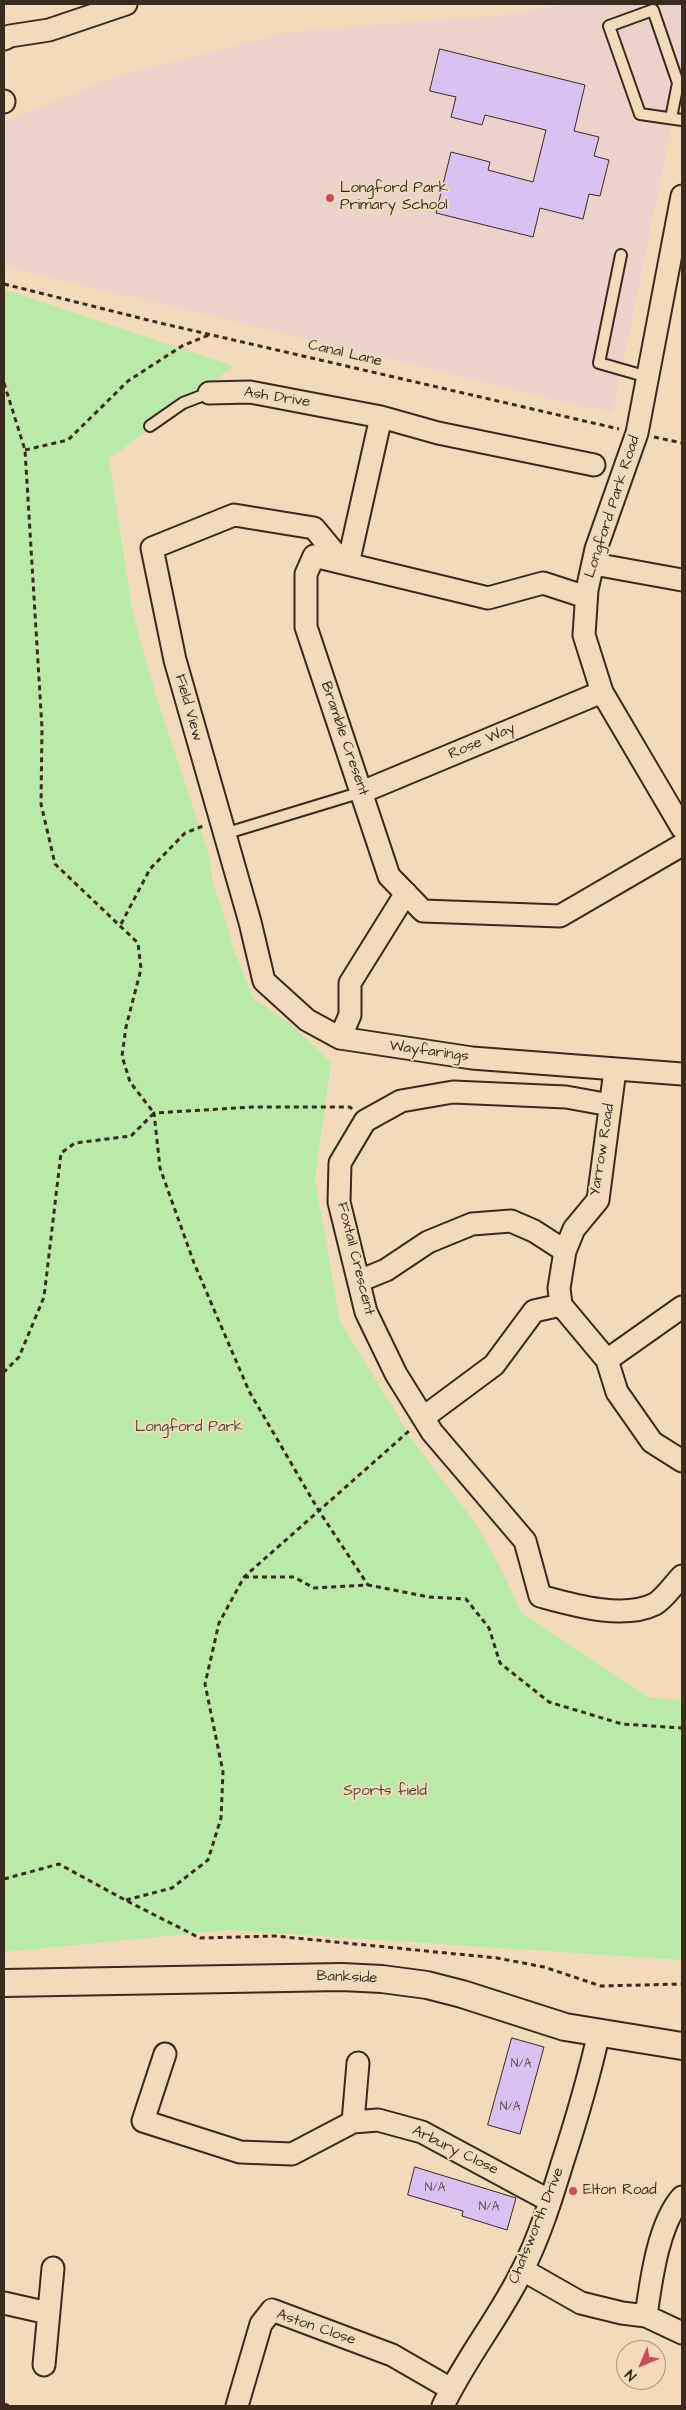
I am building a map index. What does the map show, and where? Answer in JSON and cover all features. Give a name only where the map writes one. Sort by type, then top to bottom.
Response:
[{"type":"street","points":[[4,39],[10,36],[49,30],[126,4]]},
{"type":"street","name":"Longford Park Road","points":[[682,196],[637,433],[596,549],[586,598],[584,635],[602,692],[682,828]]},
{"type":"street","name":"Ash Drive","points":[[209,393],[250,392],[381,417],[438,434],[594,465]]},
{"type":"street","points":[[346,564],[381,417]]},
{"type":"street","name":"Field View","points":[[340,1038],[307,1020],[264,981],[175,660],[152,548],[234,515],[314,528],[346,564]]},
{"type":"street","name":"Bramble Cresent","points":[[586,598],[544,583],[488,598],[314,556],[306,574],[306,627],[389,876],[424,910],[560,916],[682,845]]},
{"type":"street","points":[[594,564],[682,580]]},
{"type":"street","name":"Rose Way","points":[[362,792],[602,692]]},
{"type":"street","points":[[340,1038],[350,1015],[350,983],[406,894]]},
{"type":"street","name":"Wayfarings","points":[[340,1038],[472,1058],[682,1074]]},
{"type":"street","name":"Yarrow Road","points":[[561,1305],[560,1288],[565,1251],[574,1229],[598,1200],[615,1070]]},
{"type":"street","points":[[365,1121],[401,1102],[453,1092],[566,1097],[610,1105]]},
{"type":"street","name":"Foxtail Crescent","points":[[365,1121],[340,1163],[339,1202],[366,1312],[396,1374],[432,1432],[525,1541],[540,1596],[571,1605],[629,1612],[656,1603],[682,1576]]},
{"type":"street","points":[[359,1282],[386,1270],[428,1242],[472,1224],[510,1221],[534,1231],[565,1251]]},
{"type":"street","points":[[424,1417],[494,1365],[534,1311],[561,1305],[607,1360],[617,1392],[652,1442],[682,1461]]},
{"type":"street","points":[[607,1360],[682,1307]]},
{"type":"street","name":"Bankside","points":[[4,1983],[342,1977],[382,1979],[427,1985],[454,1992],[565,2027],[682,2046]]},
{"type":"street","name":"Chatsworth Drive","points":[[447,2398],[523,2270],[550,2201],[586,2087],[599,2032]]},
{"type":"street","name":"Arbury Close","points":[[165,2054],[143,2121],[240,2152],[292,2154],[353,2122],[378,2120],[422,2132],[550,2201]]},
{"type":"street","points":[[353,2122],[358,2064]]},
{"type":"street","points":[[646,2316],[655,2258],[676,2204],[682,2197]]},
{"type":"street","points":[[44,2365],[53,2268]]},
{"type":"street","points":[[523,2270],[581,2303],[622,2313],[646,2316],[682,2333]]},
{"type":"street","points":[[4,2303],[48,2313]]},
{"type":"street","name":"Aston Close","points":[[236,2406],[261,2324],[272,2310],[392,2355],[447,2398]]},
{"type":"lane","points":[[671,118],[678,83],[654,10],[609,26],[640,114],[682,120]]},
{"type":"lane","points":[[621,255],[599,364],[648,376]]},
{"type":"lane","name":"Ash Drive","points":[[150,426],[183,403],[209,393]]},
{"type":"lane","points":[[222,827],[362,792]]},
{"type":"path","name":"Canal Lane","points":[[4,284],[210,334],[682,443]]},
{"type":"path","points":[[25,450],[68,440],[128,381],[182,346],[210,334]]},
{"type":"path","points":[[4,383],[25,450],[42,728],[41,804],[55,864],[121,924],[138,943],[141,969],[126,1027],[122,1056],[130,1082],[154,1113],[160,1168],[194,1262],[249,1390],[320,1511],[368,1585]]},
{"type":"path","points":[[121,924],[150,869],[185,833],[222,827]]},
{"type":"path","points":[[4,1372],[19,1357],[44,1297],[62,1153],[75,1143],[131,1136],[154,1113],[253,1107],[350,1107],[365,1121]]},
{"type":"path","points":[[125,1900],[172,1888],[208,1860],[221,1818],[223,1772],[205,1684],[220,1623],[244,1577],[424,1417]]},
{"type":"path","points":[[244,1577],[294,1577],[314,1588],[368,1585],[429,1597],[466,1599],[488,1628],[500,1663],[548,1702],[622,1724],[682,1728]]},
{"type":"path","points":[[4,1879],[59,1864],[200,1938],[275,1936],[497,1958],[544,1967],[601,1986],[682,1984]]},
{"type":"path","points":[[4,2404],[10,2406]]},
{"type":"shaded area","name":"Longford Park Primary School","points":[[563,4],[682,4],[682,75],[613,413],[4,266],[4,122],[114,77],[288,32],[516,14]]},
{"type":"green space","name":"Longford Park","points":[[4,289],[234,366],[109,459],[133,615],[157,699],[209,855],[213,885],[222,907],[232,945],[253,998],[292,1025],[331,1062],[315,1179],[340,1321],[415,1444],[476,1524],[501,1568],[521,1612],[648,1697],[682,1700],[682,1960],[228,1930],[4,1952]]},
{"type":"building","points":[[440,49],[585,85],[574,131],[599,137],[594,156],[609,160],[600,196],[589,194],[583,219],[540,208],[533,237],[436,213],[451,152],[490,162],[488,170],[533,182],[546,130],[485,115],[482,125],[451,117],[456,97],[430,91]]},
{"type":"building","points":[[512,2038],[544,2047],[520,2134],[488,2125]]},
{"type":"building","points":[[415,2167],[516,2198],[507,2230],[462,2216],[463,2211],[408,2195]]},
{"type":"place","name":"Longford Park Primary School","points":[[330,198]]},
{"type":"place","name":"Elton Road","points":[[573,2191]]},
{"type":"park label","name":"Sports field","points":[[385,1792]]}]
